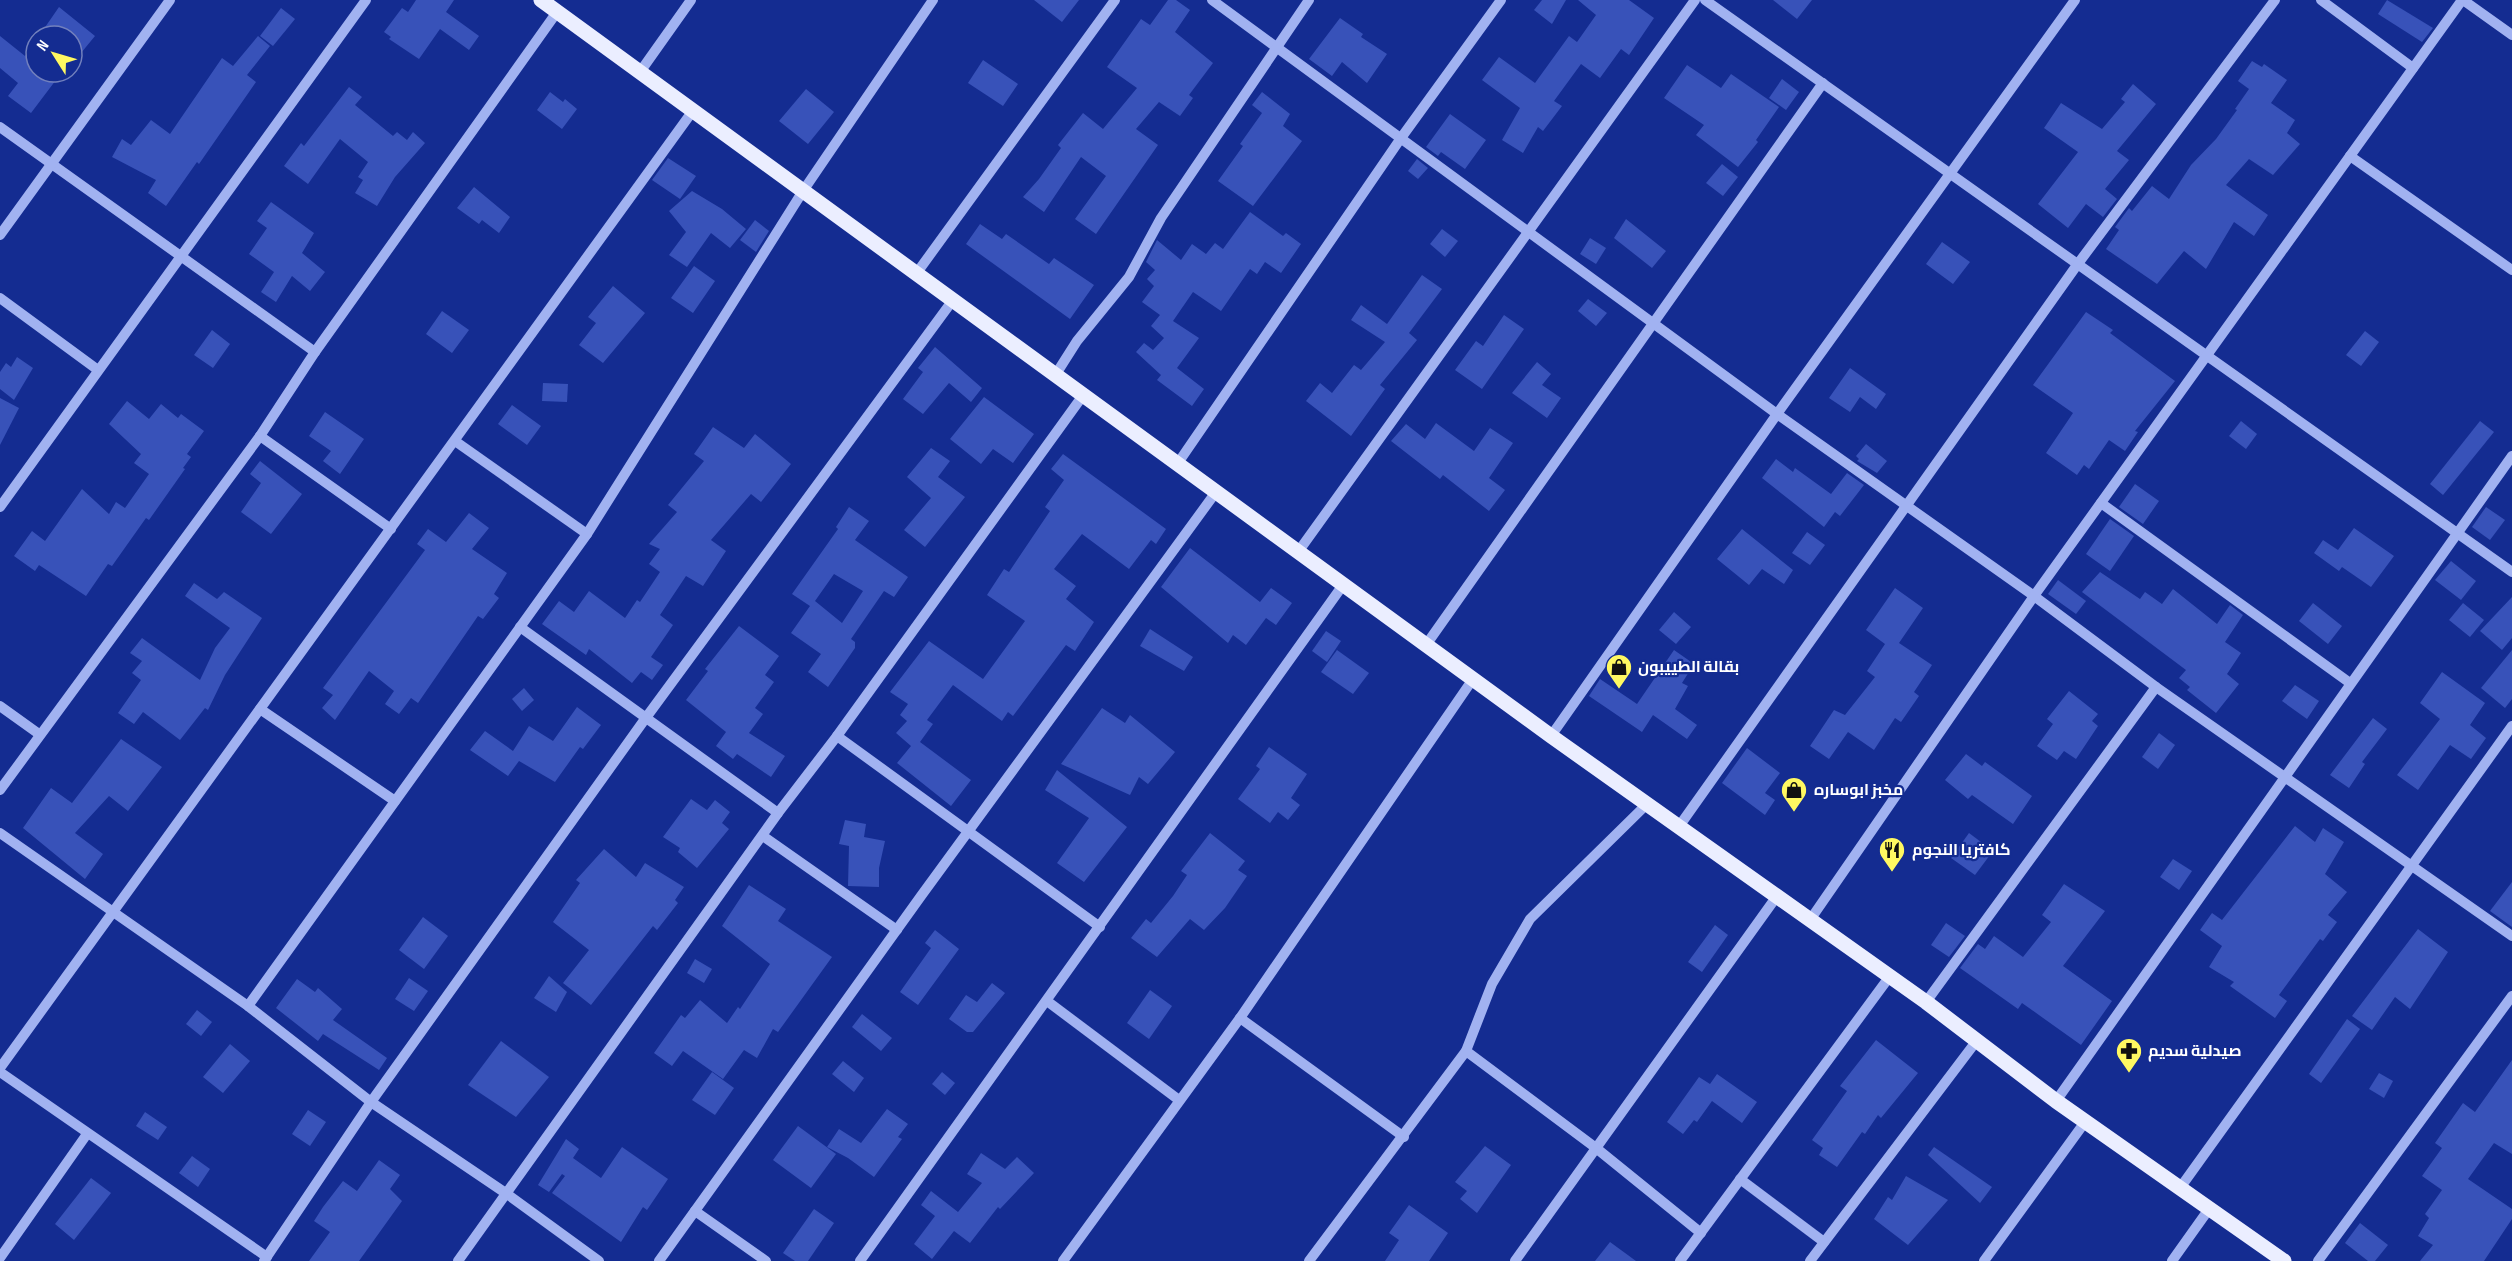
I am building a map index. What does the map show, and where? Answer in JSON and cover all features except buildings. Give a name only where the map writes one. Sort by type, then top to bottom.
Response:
[{"type":"main road","points":[[541,0],[1551,736],[1680,825],[1978,1039],[2085,1122],[2284,1261]]},
{"type":"street","points":[[0,235],[170,0]]},
{"type":"street","points":[[0,507],[366,0]]},
{"type":"street","points":[[640,72],[691,0]]},
{"type":"street","points":[[248,1006],[587,534],[803,191],[933,0]]},
{"type":"street","points":[[916,274],[1115,0]]},
{"type":"street","points":[[1212,0],[1776,414],[2034,596],[2156,687],[2512,936]]},
{"type":"street","points":[[1056,374],[1077,341],[1129,277],[1161,218],[1309,0]]},
{"type":"street","points":[[1178,463],[1401,138],[1500,0]]},
{"type":"street","points":[[1298,552],[1695,0]]},
{"type":"street","points":[[1705,0],[2512,572]]},
{"type":"street","points":[[1551,736],[1776,414],[2075,0]]},
{"type":"street","points":[[1680,825],[1904,505],[2076,265],[2275,0]]},
{"type":"street","points":[[2321,0],[2413,68]]},
{"type":"street","points":[[1810,920],[2034,596],[2462,0],[2512,35]]},
{"type":"street","points":[[0,790],[260,436],[315,352],[557,12]]},
{"type":"street","points":[[1426,645],[1823,83]]},
{"type":"street","points":[[692,112],[0,1070],[87,1134],[265,1259],[371,1102],[645,719],[953,300]]},
{"type":"street","points":[[0,127],[315,352]]},
{"type":"street","points":[[2350,156],[2512,270]]},
{"type":"street","points":[[0,298],[98,370]]},
{"type":"street","points":[[458,1261],[778,813],[837,736],[1084,394]]},
{"type":"street","points":[[260,436],[391,529]]},
{"type":"street","points":[[455,441],[587,534]]},
{"type":"street","points":[[2056,1101],[2284,775],[2512,456]]},
{"type":"street","points":[[659,1261],[1216,492]]},
{"type":"street","points":[[2101,503],[2350,683]]},
{"type":"street","points":[[860,1261],[1344,585]]},
{"type":"street","points":[[520,627],[778,813]]},
{"type":"street","points":[[1063,1261],[1240,1018],[1473,679]]},
{"type":"street","points":[[1926,1002],[2156,687]]},
{"type":"street","points":[[0,706],[39,734]]},
{"type":"street","points":[[261,709],[394,801]]},
{"type":"street","points":[[2180,1188],[2512,726]]},
{"type":"street","points":[[837,736],[1100,927]]},
{"type":"street","points":[[1309,1261],[1334,1224],[1404,1137],[1466,1051],[1492,984],[1530,919],[1647,804]]},
{"type":"street","points":[[0,833],[248,1006],[371,1102],[507,1194],[599,1261]]},
{"type":"street","points":[[763,836],[897,930]]},
{"type":"street","points":[[1515,1261],[1777,896]]},
{"type":"street","points":[[1680,1261],[1890,976]]},
{"type":"street","points":[[2318,1261],[2512,996]]},
{"type":"street","points":[[1047,1001],[1179,1100]]},
{"type":"street","points":[[1240,1018],[1404,1137]]},
{"type":"street","points":[[1810,1261],[1978,1039]]},
{"type":"street","points":[[1466,1051],[1596,1148],[1701,1233]]},
{"type":"street","points":[[1984,1261],[2085,1122]]},
{"type":"street","points":[[0,1258],[87,1134]]},
{"type":"street","points":[[1740,1179],[1824,1242]]},
{"type":"street","points":[[2172,1261],[2209,1209]]},
{"type":"street","points":[[695,1211],[766,1261]]},
{"type":"place","name":"بقالة الطييبون","points":[[1619,690]]},
{"type":"place","name":"مخبز ابوساره","points":[[1794,813]]},
{"type":"place","name":"كافتريا النجوم","points":[[1892,873]]},
{"type":"place","name":"صيدلية سديم","points":[[2129,1074]]}]
